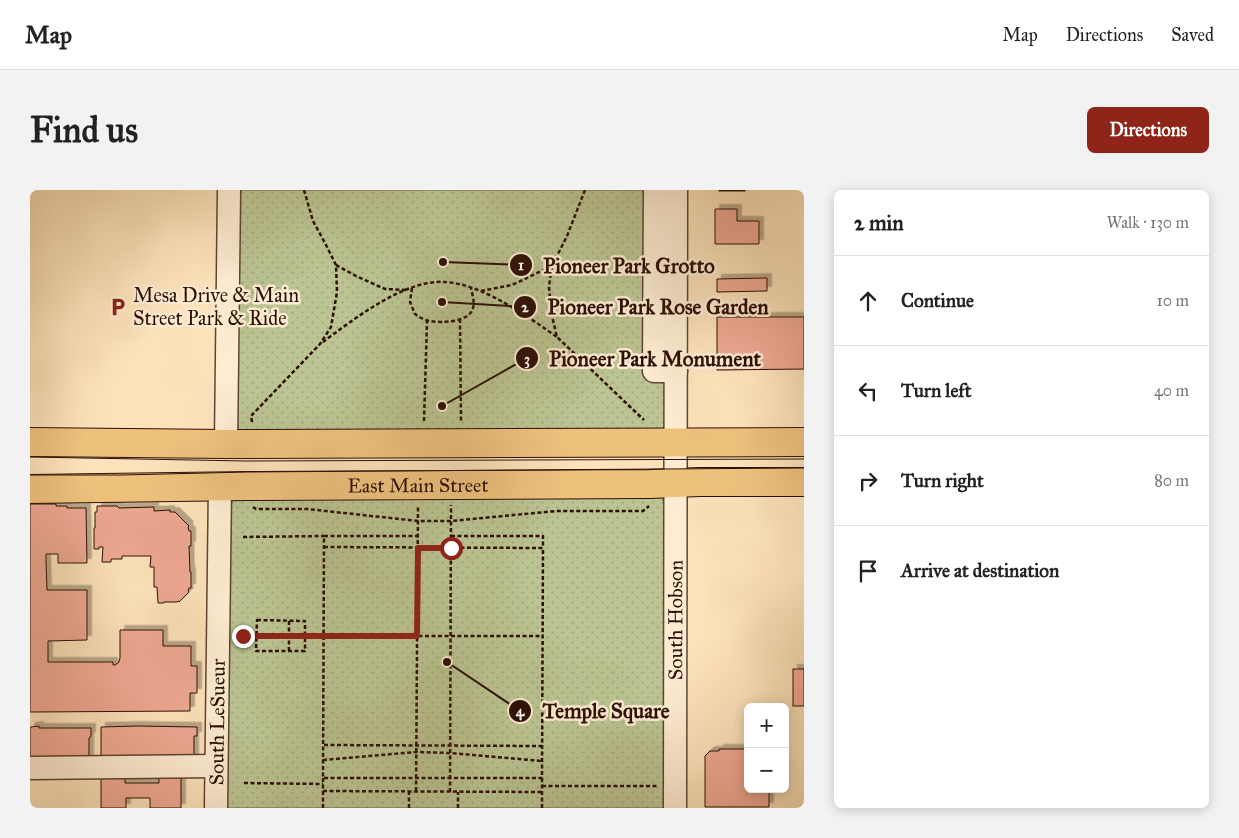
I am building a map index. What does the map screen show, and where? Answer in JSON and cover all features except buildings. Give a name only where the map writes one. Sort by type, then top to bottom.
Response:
[{"type":"main road","name":"East Main Street","points":[[30,442],[226,444],[675,463],[804,482]]},
{"type":"main road","name":"East Main Street","points":[[30,489],[650,484],[675,463],[804,442]]},
{"type":"street","points":[[226,444],[229,190]]},
{"type":"street","points":[[655,190],[654,371],[676,371]]},
{"type":"street","name":"South Hobson","points":[[675,808],[676,190]]},
{"type":"street","name":"South LeSueur","points":[[216,808],[220,486]]},
{"type":"street","points":[[30,768],[216,766]]},
{"type":"path","points":[[304,190],[313,221],[326,242],[336,265],[337,292],[331,327],[320,344]]},
{"type":"path","points":[[557,337],[549,295],[552,266],[567,236],[585,190]]},
{"type":"path","points":[[336,265],[385,289],[408,290]]},
{"type":"path","points":[[479,292],[512,285],[552,266]]},
{"type":"path","points":[[252,422],[251,416],[320,344],[370,308],[393,296],[420,285],[444,282],[463,285],[496,298],[557,337],[644,420]]},
{"type":"path","points":[[412,288],[410,302],[415,314],[427,321],[439,322],[455,321],[467,317],[473,308],[471,288]]},
{"type":"path","points":[[460,319],[461,421]]},
{"type":"path","points":[[424,421],[427,321]]},
{"type":"path","points":[[250,504],[256,509],[307,510],[418,521],[451,521],[556,511],[643,511],[650,505]]},
{"type":"path","points":[[416,791],[418,504]]},
{"type":"path","points":[[450,792],[451,504]]},
{"type":"path","points":[[323,808],[324,536]]},
{"type":"path","points":[[243,537],[418,536]]},
{"type":"path","points":[[451,536],[543,536],[542,808]]},
{"type":"path","points":[[324,548],[543,548]]},
{"type":"path","points":[[256,620],[305,621],[305,651],[256,651],[256,636],[256,620]]},
{"type":"path","points":[[289,620],[289,651]]},
{"type":"path","points":[[243,636],[543,636]]},
{"type":"path","points":[[324,744],[542,746]]},
{"type":"path","points":[[323,760],[416,752],[542,761]]},
{"type":"path","points":[[323,778],[542,778]]},
{"type":"path","points":[[244,783],[323,784]]},
{"type":"path","points":[[542,786],[657,786]]},
{"type":"path","points":[[323,791],[542,792]]},
{"type":"path","points":[[409,791],[409,808]]},
{"type":"path","points":[[458,792],[458,808]]},
{"type":"green space","points":[[229,190],[676,190],[676,443],[226,444]]},
{"type":"green space","points":[[657,494],[663,500],[666,510],[666,808],[226,808],[228,507],[233,500]]},
{"type":"tram line","points":[[30,457],[246,461],[804,459]]},
{"type":"tram line","points":[[30,475],[804,468]]},
{"type":"place","name":"Pioneer Park Grotto","points":[[443,262]]},
{"type":"place","name":"Pioneer Park Rose Garden","points":[[442,302]]},
{"type":"place","name":"Mesa Drive & Main Street Park & Ride","points":[[118,307]]},
{"type":"place","name":"Pioneer Park Monument","points":[[442,406]]},
{"type":"place","name":"Temple Square","points":[[447,662]]},
{"type":"route","points":[[243,636],[417,636],[418,548],[451,548]]}]
